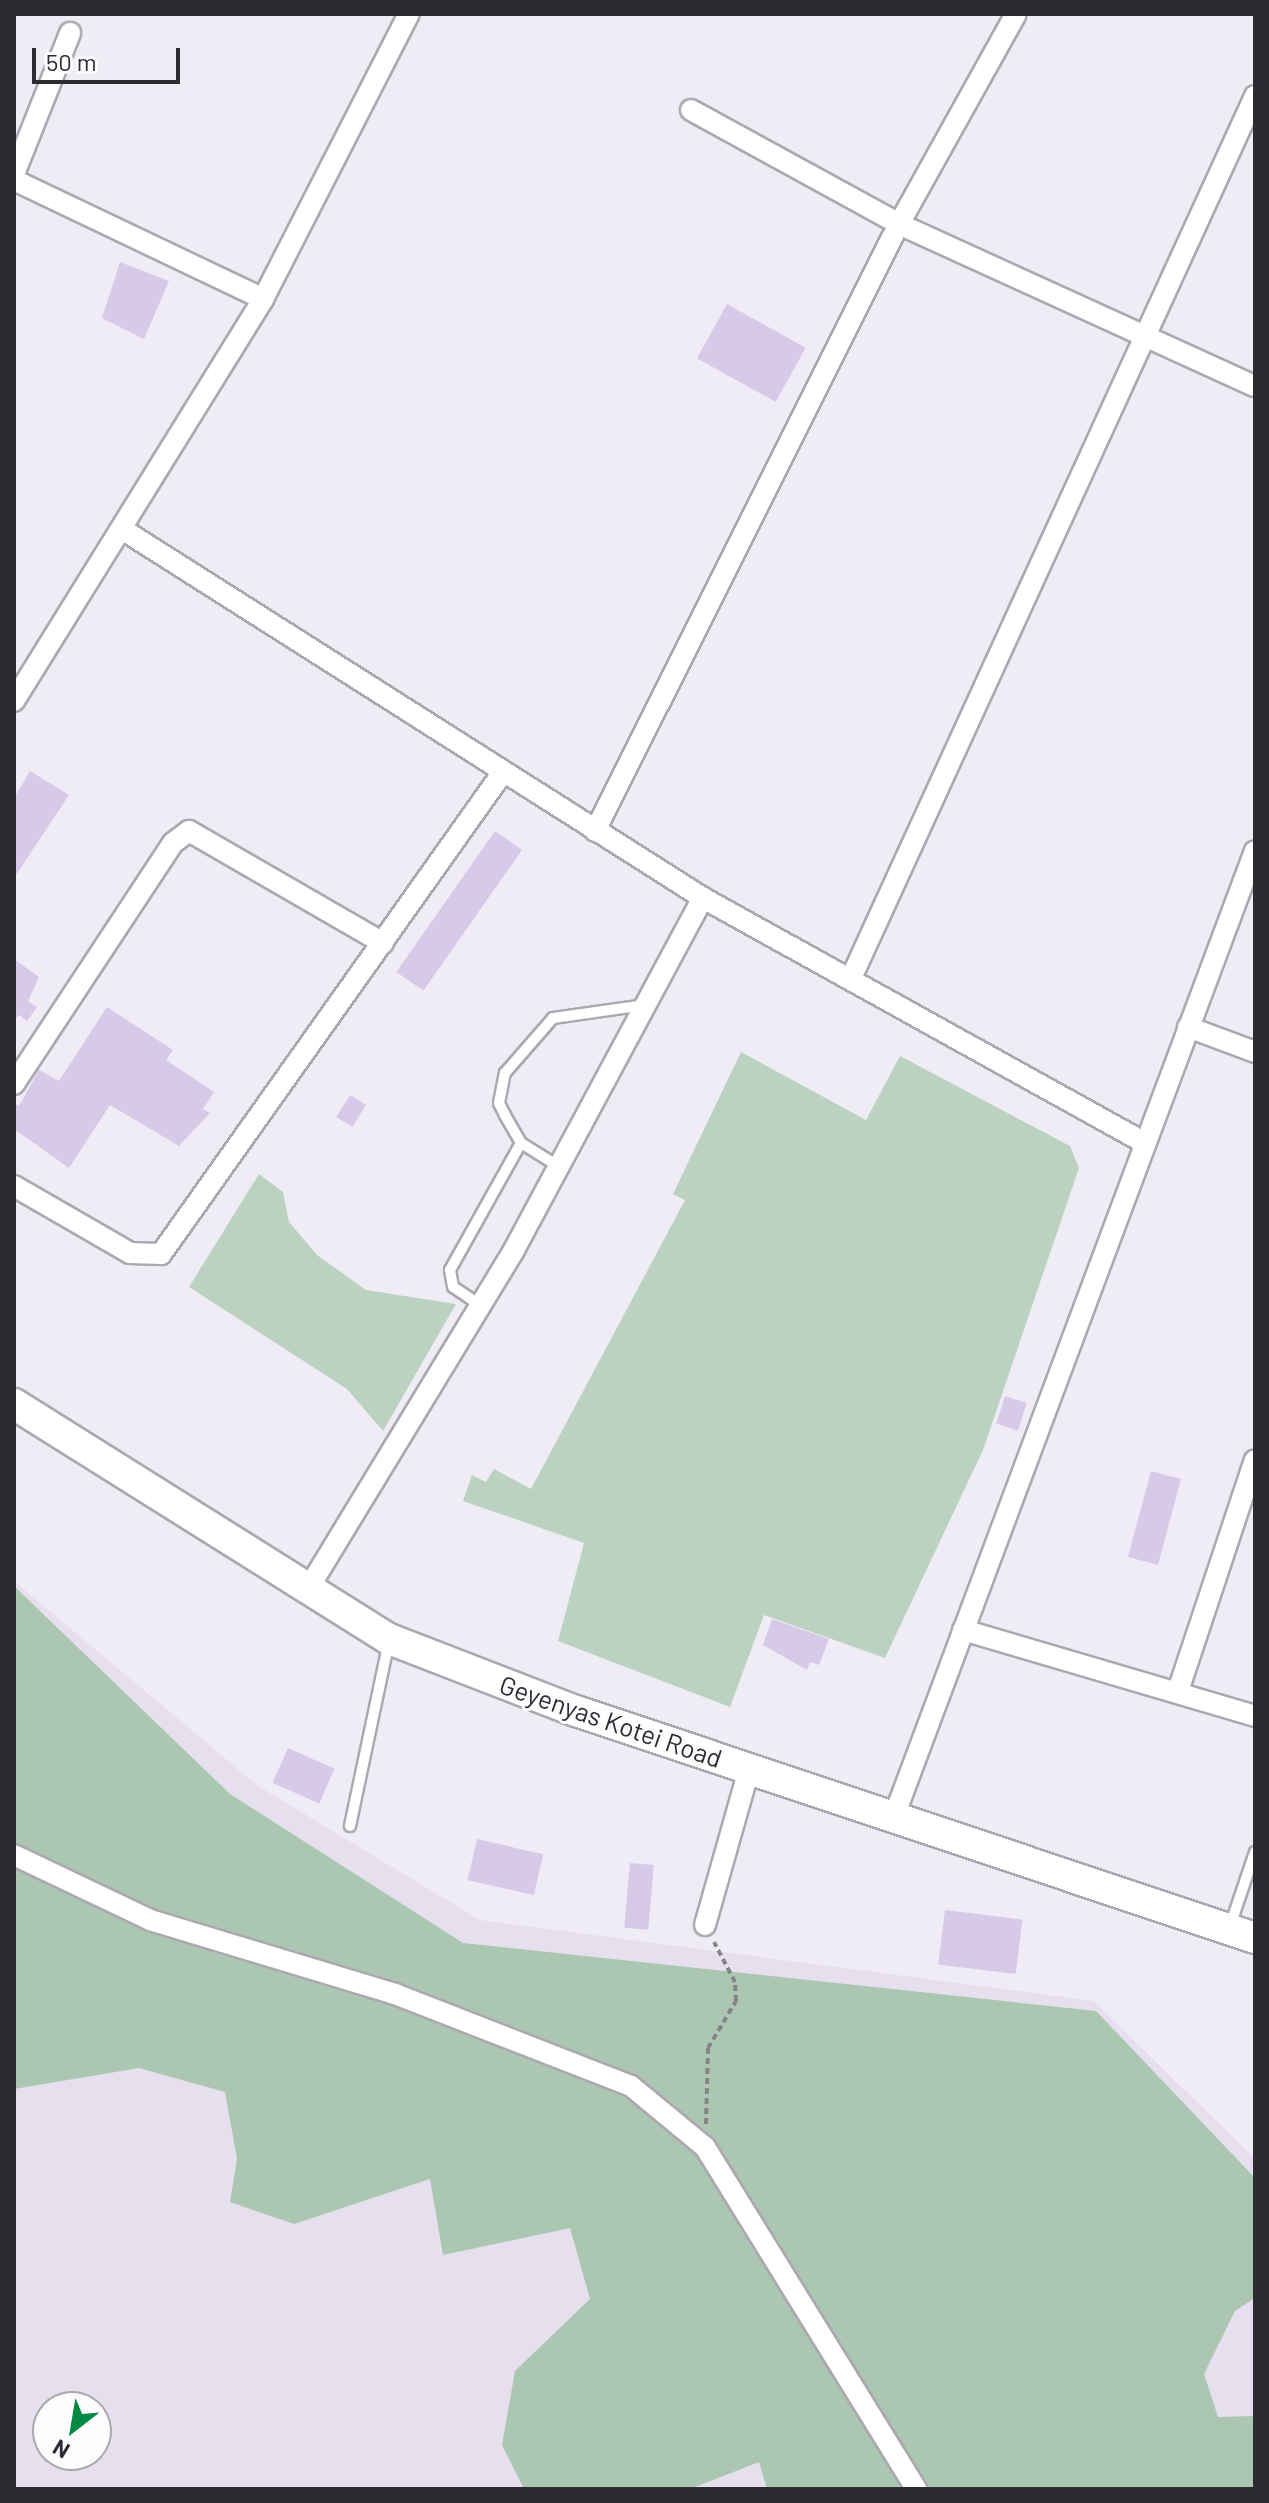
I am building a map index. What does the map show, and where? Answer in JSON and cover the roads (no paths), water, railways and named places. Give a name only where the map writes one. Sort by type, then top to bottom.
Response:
[{"type":"street","points":[[14,701],[125,531],[263,299],[409,14]]},
{"type":"street","points":[[595,831],[899,224],[1016,14]]},
{"type":"street","points":[[70,33],[14,177],[263,299]]},
{"type":"street","points":[[852,976],[1255,96]]},
{"type":"street","points":[[691,110],[899,224],[1141,340],[1255,386]]},
{"type":"street","points":[[125,531],[703,898],[852,976],[1145,1143]]},
{"type":"street","points":[[14,1186],[130,1253],[161,1254],[503,772]]},
{"type":"street","points":[[14,1084],[173,843],[189,831],[383,943]]},
{"type":"street","points":[[893,1819],[1255,851]]},
{"type":"street","points":[[308,1589],[480,1305],[703,898]]},
{"type":"street","points":[[1188,1027],[1255,1052]]},
{"type":"street","name":"Geyenyas Kotei Road","points":[[14,1404],[389,1639],[749,1770],[1242,1934]]},
{"type":"street","points":[[1178,1691],[1250,1490],[1255,1460]]},
{"type":"street","points":[[963,1630],[1255,1716]]},
{"type":"street","points":[[705,1925],[749,1770]]},
{"type":"street","points":[[14,1855],[150,1920],[520,2038],[631,2086],[705,2147],[916,2489]]},
{"type":"lane","points":[[558,1166],[521,1143],[499,1103],[500,1088],[544,1024],[646,1005]]},
{"type":"lane","points":[[480,1305],[453,1287],[450,1270],[521,1143]]},
{"type":"lane","points":[[350,1826],[389,1639]]},
{"type":"lane","points":[[1242,1934],[1255,1852]]}]
